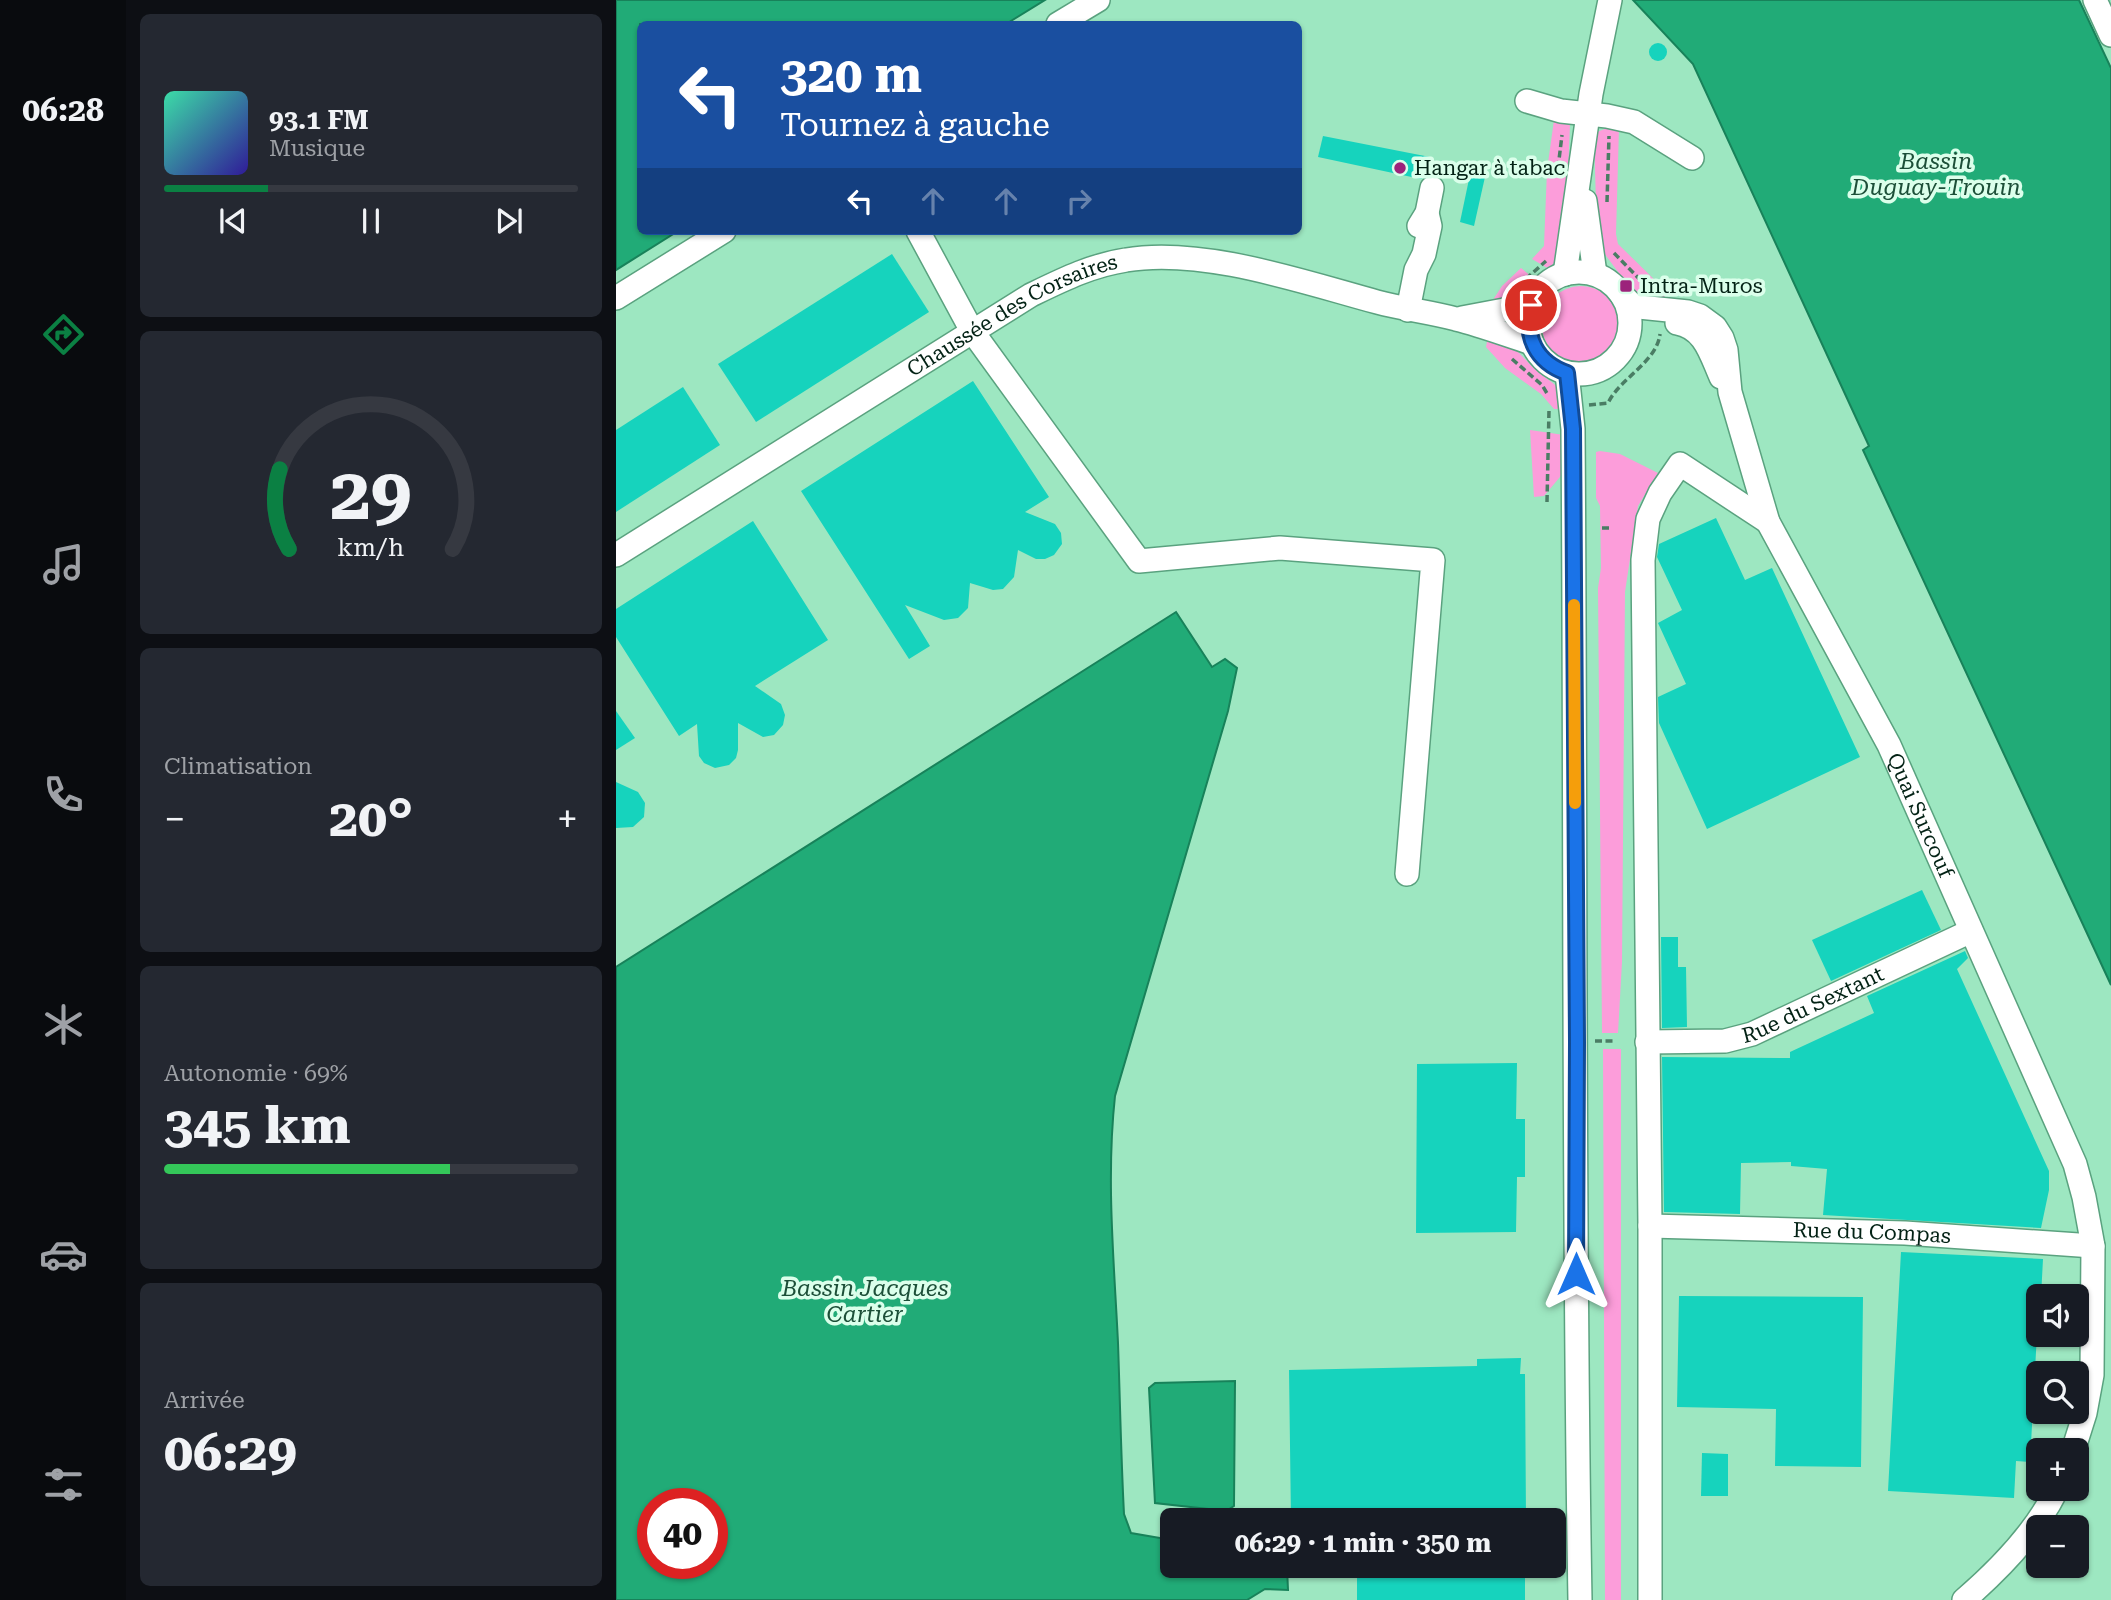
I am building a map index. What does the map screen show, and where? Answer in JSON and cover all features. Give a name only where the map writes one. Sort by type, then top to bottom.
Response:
[{"type":"street","points":[[1063,21],[1098,0]]},
{"type":"street","points":[[2095,0],[2111,35]]},
{"type":"street","points":[[1565,274],[1588,114],[1610,1]]},
{"type":"street","points":[[1527,101],[1561,111],[1634,122],[1692,158]]},
{"type":"street","points":[[1580,182],[1595,274]]},
{"type":"street","points":[[1408,310],[1416,270],[1413,253],[1419,224],[1427,213],[1432,188]]},
{"type":"street","points":[[616,298],[718,235]]},
{"type":"street","points":[[920,235],[972,331],[1139,561],[1280,548],[1433,560],[1407,874]]},
{"type":"street","name":"Chaussée des Corsaires","points":[[616,555],[1031,295],[1097,266],[1152,258],[1185,259],[1243,268],[1408,310],[1455,319],[1532,343]]},
{"type":"street","points":[[1621,294],[1628,310],[1630,327],[1623,349],[1615,360],[1603,368],[1590,373],[1567,373],[1546,362],[1532,343],[1528,331],[1531,305],[1546,284],[1565,274],[1595,274],[1614,286],[1631,304],[1659,317]]},
{"type":"street","name":"Chaussée des Corsaires","points":[[1455,319],[1531,305]]},
{"type":"street","name":"Quai Surcouf","points":[[1659,317],[1688,312],[1700,316],[1715,327],[1722,338],[1726,350],[1730,392],[1768,522],[1889,745],[2075,1164],[2094,1246],[2092,1375],[2077,1438]]},
{"type":"street","points":[[1630,327],[1659,317]]},
{"type":"street","points":[[1567,373],[1573,443],[1577,1028],[1575,1325],[1580,1600]]},
{"type":"street","points":[[1650,1600],[1650,1226],[1643,560],[1648,519],[1660,493],[1680,464],[1768,522]]},
{"type":"street","name":"Rue du Sextant","points":[[1647,1042],[1725,1041],[1752,1034],[1971,931]]},
{"type":"street","name":"Rue du Compas","points":[[1650,1226],[1905,1233],[2094,1246]]},
{"type":"street","points":[[1964,1600],[2000,1567],[2024,1539],[2049,1501]]},
{"type":"path","points":[[1608,207],[1609,135]]},
{"type":"path","points":[[1588,405],[1608,403],[1612,394],[1652,352],[1660,338],[1655,295],[1611,250]]},
{"type":"path","points":[[1547,502],[1549,401]]},
{"type":"path","points":[[1602,528],[1610,528]]},
{"type":"shaded area","points":[[1554,120],[1569,120],[1570,124],[1565,249],[1549,269],[1532,259],[1544,246],[1547,170]]},
{"type":"shaded area","points":[[1613,126],[1619,128],[1618,244],[1665,290],[1664,305],[1643,300],[1633,292],[1601,249],[1596,204],[1594,133]]},
{"type":"shaded area","points":[[1521,268],[1537,281],[1527,293],[1513,302],[1491,303],[1502,286]]},
{"type":"shaded area","points":[[1581,286],[1596,289],[1609,297],[1617,310],[1620,325],[1617,340],[1609,353],[1596,361],[1581,364],[1566,361],[1553,353],[1545,340],[1542,325],[1545,310],[1553,297],[1566,289]]},
{"type":"shaded area","points":[[1488,337],[1511,346],[1556,386],[1566,409],[1554,409],[1541,394],[1505,368],[1486,347]]},
{"type":"shaded area","points":[[1530,430],[1564,435],[1565,471],[1544,496],[1534,497]]},
{"type":"shaded area","points":[[1596,452],[1620,454],[1658,473],[1638,506],[1625,592],[1622,962],[1618,1033],[1602,1033],[1598,588],[1601,568],[1600,506],[1596,498]]},
{"type":"shaded area","points":[[1603,1049],[1621,1049],[1621,1600],[1605,1600]]},
{"type":"water","points":[[616,0],[1045,0],[1011,21],[637,21],[637,235],[672,235],[616,270]]},
{"type":"water","name":"Bassin Duguay-Trouin","points":[[1633,0],[2079,0],[2111,68],[2111,985],[1863,450],[1869,446],[1693,64]]},
{"type":"water","name":"Bassin Jacques Cartier","points":[[1176,612],[1212,667],[1225,659],[1237,668],[1228,711],[1115,1096],[1111,1189],[1124,1514],[1131,1533],[1160,1538],[1160,1578],[1287,1578],[1288,1590],[1265,1589],[1247,1600],[616,1600],[616,967]]},
{"type":"water","points":[[1235,1381],[1234,1506],[1231,1508],[1155,1503],[1149,1388],[1155,1383]]},
{"type":"building","points":[[1658,43],[1666,48],[1667,52],[1662,60],[1658,61],[1650,56],[1649,52],[1654,44]]},
{"type":"building","name":"Hangar à tabac","points":[[1323,136],[1430,157],[1427,175],[1421,179],[1318,157]]},
{"type":"building","points":[[1472,165],[1487,168],[1474,226],[1460,222]]},
{"type":"building","points":[[892,254],[929,312],[756,422],[718,364]]},
{"type":"building","points":[[973,381],[1049,497],[1025,512],[1055,524],[1061,533],[1062,544],[1054,555],[1045,559],[1036,559],[1018,550],[1014,577],[1003,589],[993,590],[970,583],[968,608],[958,618],[944,620],[905,605],[930,646],[909,659],[801,491]]},
{"type":"building","points":[[683,387],[720,445],[616,512],[616,430]]},
{"type":"building","points":[[1716,518],[1745,580],[1772,568],[1860,757],[1707,829],[1659,723],[1658,697],[1686,684],[1658,623],[1682,610],[1657,557],[1659,544]]},
{"type":"building","points":[[753,521],[828,640],[755,686],[781,704],[785,715],[783,725],[774,735],[763,737],[738,723],[736,758],[729,765],[715,768],[704,763],[699,756],[697,724],[679,736],[616,637],[616,609]]},
{"type":"building","points":[[616,711],[635,738],[616,750]]},
{"type":"building","points":[[616,782],[638,792],[645,803],[644,817],[633,827],[616,828]]},
{"type":"building","points":[[1922,890],[1941,930],[1831,981],[1812,940]]},
{"type":"building","points":[[1661,937],[1678,937],[1678,967],[1686,967],[1687,1027],[1662,1028]]},
{"type":"building","points":[[1965,951],[1968,958],[1957,969],[2049,1171],[2049,1190],[2041,1228],[1823,1215],[1827,1169],[1791,1166],[1791,1162],[1741,1163],[1740,1214],[1664,1212],[1662,1057],[1790,1058],[1790,1052],[1874,1013],[1867,996]]},
{"type":"building","points":[[1517,1063],[1516,1119],[1525,1119],[1525,1177],[1517,1177],[1516,1232],[1416,1233],[1417,1064]]},
{"type":"building","points":[[1901,1252],[2043,1259],[2042,1284],[2026,1284],[2026,1347],[2036,1347],[2036,1361],[2026,1361],[2026,1424],[2032,1424],[2031,1438],[2026,1438],[2026,1462],[2016,1461],[2014,1498],[1888,1491]]},
{"type":"building","points":[[1679,1296],[1863,1297],[1861,1467],[1775,1466],[1776,1409],[1677,1407]]},
{"type":"building","points":[[1521,1358],[1520,1374],[1525,1374],[1526,1508],[1291,1508],[1289,1370],[1477,1366],[1477,1359]]},
{"type":"building","points":[[1702,1453],[1728,1454],[1728,1496],[1701,1496]]},
{"type":"building","points":[[1357,1578],[1525,1578],[1525,1600],[1357,1600]]},
{"type":"slow traffic","points":[[1574,605],[1575,803]]},
{"type":"place","name":"Hangar à tabac","points":[[1400,168]]},
{"type":"place","name":"Intra-Muros","points":[[1626,286]]},
{"type":"route","points":[[1531,305],[1528,331],[1532,343],[1546,362],[1567,373],[1573,429],[1576,1274]]}]
